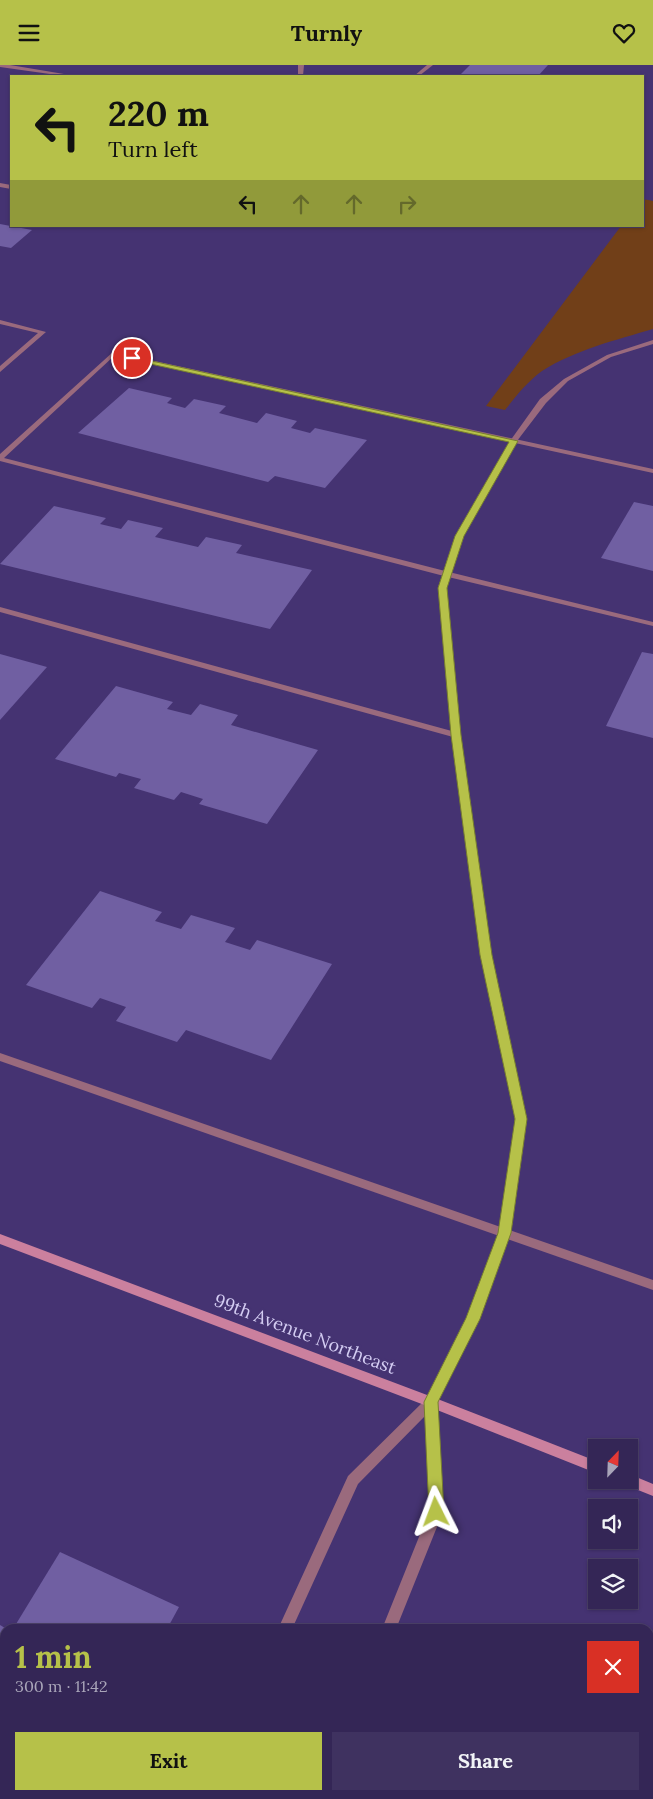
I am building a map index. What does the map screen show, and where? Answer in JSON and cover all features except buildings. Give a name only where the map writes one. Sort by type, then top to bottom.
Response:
[{"type":"street","points":[[0,65],[66,75]]},
{"type":"street","points":[[417,75],[430,65]]},
{"type":"street","points":[[0,322],[43,332],[0,370]]},
{"type":"street","points":[[287,1624],[353,1480],[431,1402],[473,1319],[505,1233],[521,1119],[486,955],[456,735],[442,588],[459,536],[514,441],[543,401],[566,380],[609,356],[653,342]]},
{"type":"street","points":[[0,458],[113,354],[653,471]]},
{"type":"street","points":[[0,458],[447,574],[653,624]]},
{"type":"street","points":[[0,609],[456,735]]},
{"type":"street","points":[[0,1057],[653,1285]]},
{"type":"street","name":"99th Avenue Northeast","points":[[0,1239],[431,1402],[588,1464]]},
{"type":"street","points":[[391,1624],[436,1512],[431,1402]]},
{"type":"street","points":[[638,1484],[653,1490]]},
{"type":"shaded area","points":[[644,199],[653,201],[653,329],[596,346],[568,357],[542,371],[531,380],[505,410],[486,406],[620,227],[644,227]]},
{"type":"route","points":[[132,358],[514,441],[459,536],[442,588],[456,735],[486,955],[521,1119],[505,1233],[473,1319],[431,1402],[436,1512]]}]
